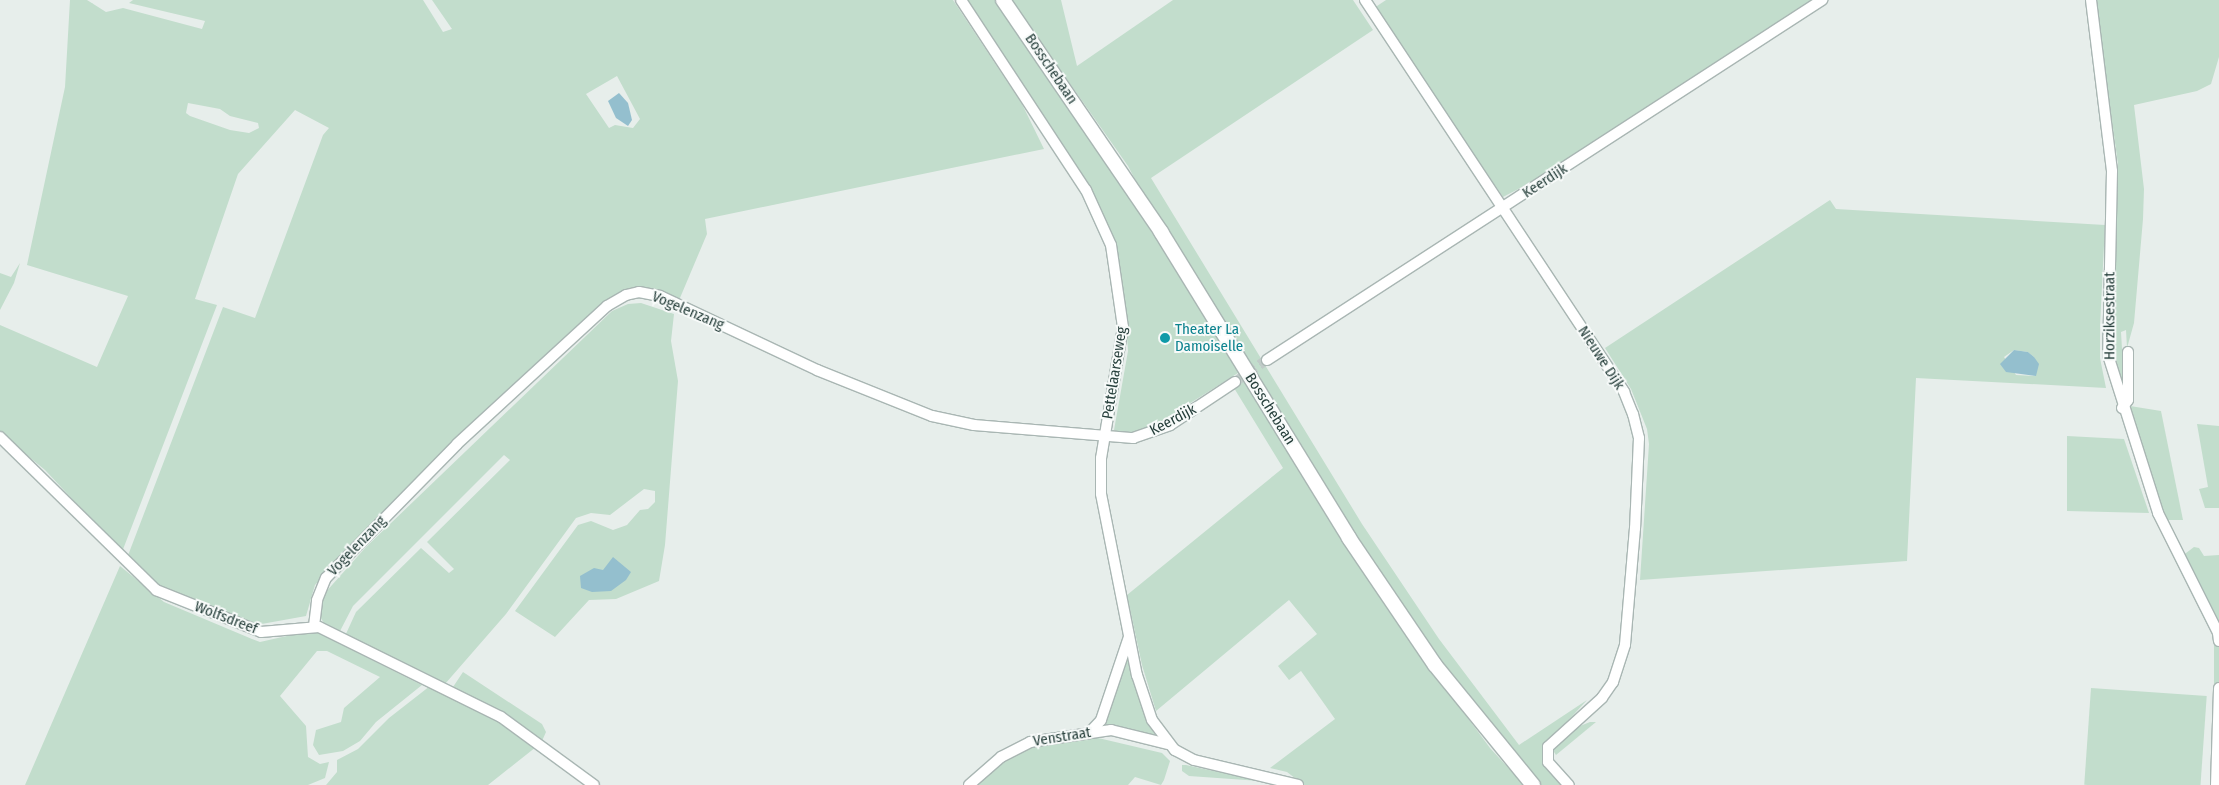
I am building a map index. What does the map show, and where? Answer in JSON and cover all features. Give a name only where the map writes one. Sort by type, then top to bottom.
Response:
[{"type":"main road","name":"Bosschebaan","points":[[1003,0],[1161,232],[1381,586],[1435,665],[1533,785]]},
{"type":"street","name":"Pettelaarseweg","points":[[961,0],[1081,182],[1111,245],[1123,326],[1104,437],[1101,494],[1129,636],[1148,710],[1157,731],[1168,744]]},
{"type":"street","name":"Nieuwe Dijk","points":[[1365,0],[1624,392],[1639,438],[1636,528],[1621,663],[1602,698],[1548,747],[1548,762],[1569,785]]},
{"type":"street","name":"Keerdijk","points":[[1267,360],[1822,0]]},
{"type":"street","name":"Horziksestraat","points":[[2092,0],[2112,171],[2108,355],[2122,408],[2158,513],[2218,633],[2219,641]]},
{"type":"street","name":"Vogelenzang","points":[[314,626],[316,600],[326,578],[457,444],[607,306],[626,295],[640,292],[660,296],[817,370],[932,416],[974,425],[1104,437]]},
{"type":"street","points":[[2122,408],[2128,400],[2128,352]]},
{"type":"street","name":"Keerdijk","points":[[1104,437],[1133,438],[1151,433],[1170,425],[1235,382]]},
{"type":"street","name":"Wolfsdreef","points":[[0,437],[156,590],[261,632],[314,626]]},
{"type":"street","points":[[314,626],[501,717],[594,785]]},
{"type":"street","name":"Pettelaarseweg","points":[[1090,732],[1101,720],[1129,636]]},
{"type":"street","points":[[2216,785],[2219,688]]},
{"type":"street","name":"Venstraat","points":[[969,785],[1001,757],[1024,744],[1111,730],[1168,744]]},
{"type":"street","points":[[1168,744],[1194,760],[1298,785]]},
{"type":"green space","points":[[70,0],[87,0],[106,12],[123,8],[202,29],[205,21],[129,3],[133,0],[423,0],[443,32],[452,29],[432,0],[953,0],[1022,104],[1044,149],[705,219],[707,234],[677,305],[640,293],[615,297],[327,572],[315,585],[306,616],[256,625],[163,588],[146,578],[127,558],[223,307],[255,318],[323,135],[329,128],[295,110],[238,174],[195,299],[217,305],[122,552],[45,470],[0,433],[0,325],[97,367],[128,296],[27,265],[65,87]],"holes":[[[617,76],[640,119],[633,128],[615,125],[609,128],[586,94]],[[188,103],[220,109],[230,116],[258,123],[259,128],[249,133],[230,130],[190,116],[186,113]]]},
{"type":"green space","points":[[965,0],[999,0],[1233,356],[1333,525],[1388,610],[1490,748],[1524,785],[1304,785],[1287,772],[1270,768],[1335,719],[1301,671],[1289,680],[1278,666],[1317,634],[1289,600],[1156,711],[1142,665],[1127,595],[1283,468],[1234,388],[1243,382],[1238,373],[1149,429],[1121,435],[1114,430],[1128,351],[1124,295],[1115,250],[1101,215]]},
{"type":"green space","points":[[1011,0],[1061,0],[1077,66],[1173,0],[1353,0],[1373,30],[1151,178],[1362,524],[1439,639],[1519,745],[1587,700],[1544,747],[1545,762],[1564,785],[1537,785],[1487,728],[1397,603],[1155,217],[1128,166]]},
{"type":"green space","points":[[1386,0],[1813,0],[1543,176],[1503,197],[1374,8]]},
{"type":"green space","points":[[2095,0],[2219,0],[2219,57],[2211,84],[2197,91],[2134,105],[2144,189],[2134,323],[2127,348],[2126,330],[2121,332],[2125,400],[2111,356],[2118,164]]},
{"type":"green space","points":[[1830,200],[1836,209],[2105,225],[2100,358],[2106,388],[1916,378],[1907,561],[1640,580],[1649,444],[1647,429],[1631,389],[1605,348]],"holes":[[[2014,350],[2028,352],[2034,357],[2036,376],[2016,375],[2004,357]]]},
{"type":"green space","points":[[20,263],[14,283],[0,310],[0,273],[11,277]]},
{"type":"green space","points":[[641,303],[674,314],[671,341],[678,381],[665,545],[659,581],[616,599],[589,600],[555,637],[515,611],[578,525],[591,521],[613,530],[627,525],[640,510],[648,509],[655,502],[655,491],[644,489],[610,515],[591,513],[576,518],[506,614],[445,684],[345,636],[356,612],[421,548],[449,573],[454,569],[427,542],[510,460],[504,455],[353,606],[339,633],[326,626],[320,617],[324,594],[366,547],[612,311],[628,304]]},
{"type":"green space","points":[[2130,406],[2161,411],[2183,520],[2162,520],[2126,408]]},
{"type":"green space","points":[[2197,424],[2219,426],[2219,508],[2205,508],[2199,489],[2208,487]]},
{"type":"green space","points":[[2067,436],[2124,439],[2149,513],[2067,511]]},
{"type":"green space","points":[[2194,547],[2199,548],[2204,556],[2219,555],[2219,737],[2214,738],[2214,637],[2182,556]]},
{"type":"green space","points":[[120,566],[164,602],[252,639],[260,642],[309,631],[318,633],[422,685],[376,722],[360,741],[343,751],[319,755],[313,745],[316,730],[341,722],[344,708],[380,677],[327,651],[317,651],[280,696],[306,726],[308,757],[320,764],[329,762],[325,778],[308,785],[25,785]]},
{"type":"green space","points":[[1127,652],[1144,713],[1156,737],[1099,728]]},
{"type":"green space","points":[[463,672],[542,724],[546,732],[542,741],[490,708],[451,690]]},
{"type":"green space","points":[[430,686],[492,718],[536,747],[488,785],[326,785],[337,772],[337,760],[358,749],[389,718]]},
{"type":"green space","points":[[2091,688],[2207,696],[2201,785],[2084,785]]},
{"type":"green space","points":[[1590,722],[1596,722],[1556,755],[1552,749],[1570,730]]},
{"type":"green space","points":[[1094,737],[1162,753],[1170,761],[1161,785],[1135,777],[1128,785],[973,785],[1019,749]]},
{"type":"green space","points":[[1182,765],[1260,781],[1189,776],[1182,771]]},
{"type":"water","points":[[619,93],[628,103],[632,120],[628,126],[616,118],[608,101]]},
{"type":"water","points":[[2014,350],[2028,352],[2034,357],[2039,364],[2036,376],[2006,372],[2000,364]]},
{"type":"water","points":[[613,557],[631,572],[626,580],[611,591],[592,592],[581,588],[580,576],[594,568],[603,570]]},
{"type":"tunnel","points":[[1235,382],[1267,360]]},
{"type":"place","name":"Theater La Damoiselle","points":[[1165,338]]}]
